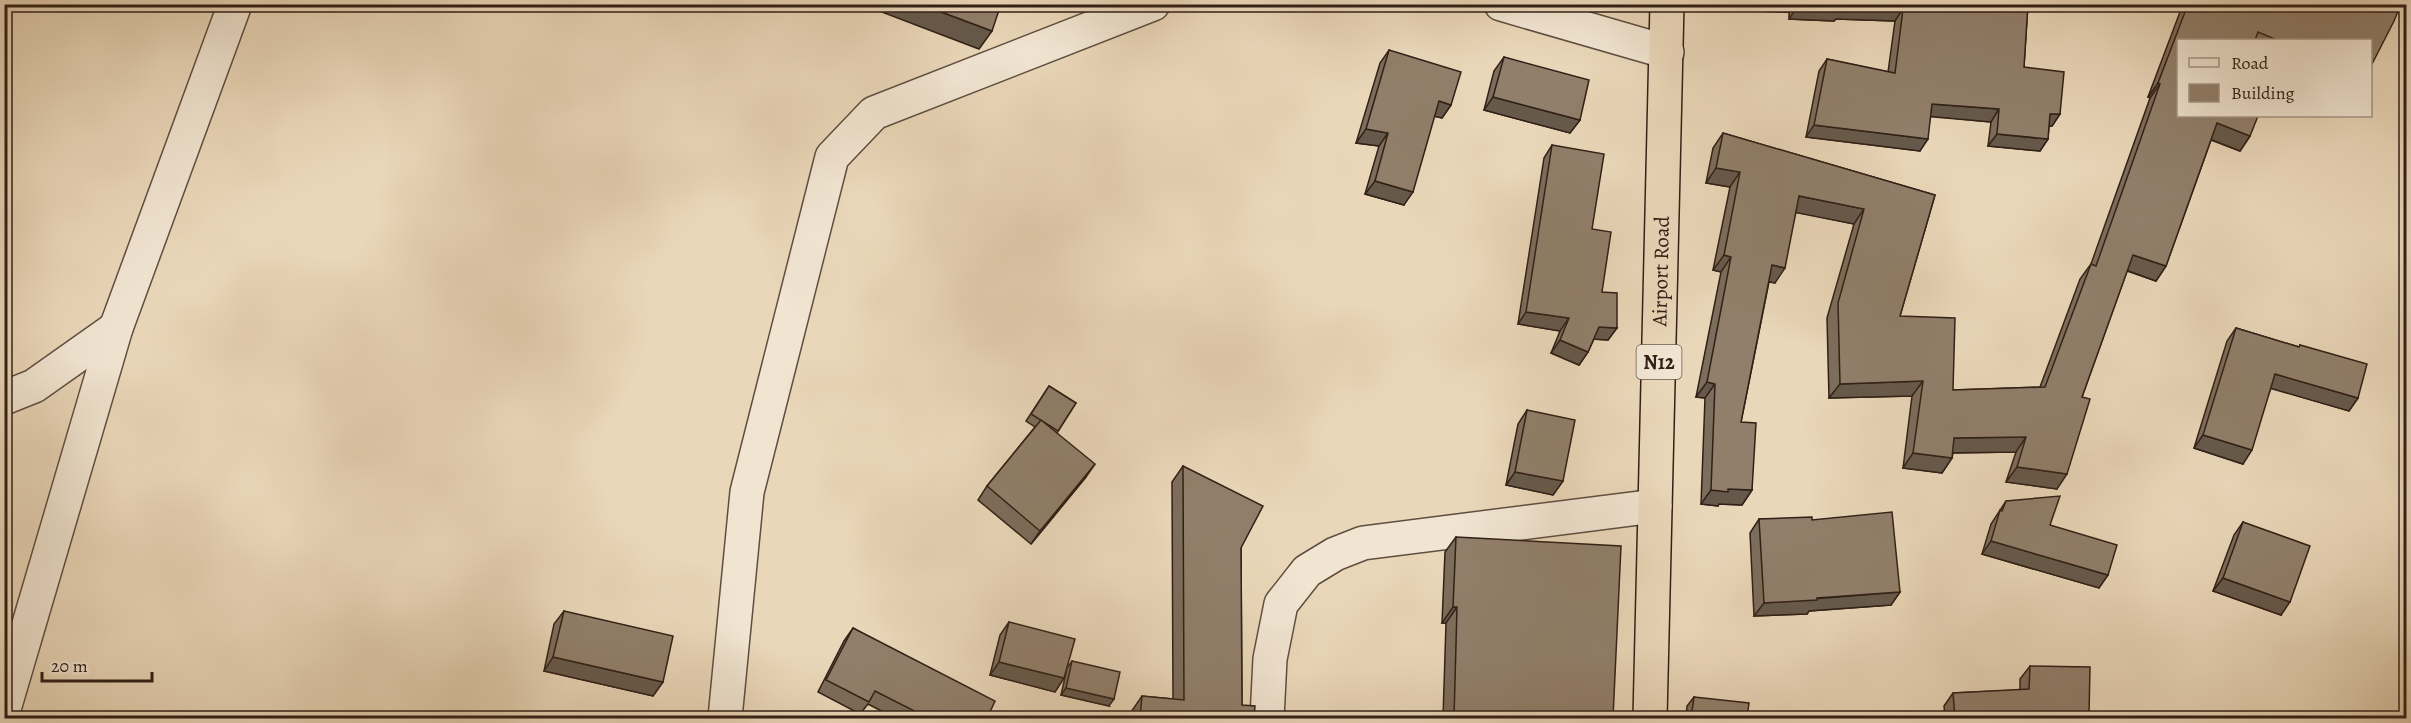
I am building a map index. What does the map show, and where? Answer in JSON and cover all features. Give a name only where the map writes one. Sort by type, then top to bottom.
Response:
[{"type":"highway","name":"Airport Road","points":[[1650,718],[1667,4]]},
{"type":"street","points":[[4,709],[116,328],[235,4]]},
{"type":"street","points":[[725,718],[747,492],[832,157],[874,113],[1153,4]]},
{"type":"street","points":[[1501,4],[1667,52]]},
{"type":"street","points":[[4,398],[34,386],[116,328]]},
{"type":"street","points":[[1267,718],[1270,659],[1281,604],[1307,571],[1335,554],[1363,543],[1655,506]]},
{"type":"building","points":[[920,4],[1001,4],[992,31]]},
{"type":"building","points":[[1798,4],[2028,4],[2024,67],[2064,72],[2060,114],[2050,114],[2048,139],[1997,134],[1999,109],[1932,104],[1928,139],[1814,125],[1827,59],[1895,73],[1903,9],[1797,7]]},
{"type":"building","points":[[2188,4],[2305,4],[2319,10],[2321,4],[2401,4],[2372,64],[2372,39],[2275,39],[2258,32],[2255,39],[2177,39],[2177,117],[2258,117],[2250,136],[2217,123],[2166,266],[2133,255],[2082,397],[2090,399],[2067,474],[2017,467],[2026,437],[1954,438],[1952,458],[1913,453],[1923,381],[1840,384],[1838,303],[1864,209],[1799,196],[1785,268],[1772,265],[1741,422],[1756,423],[1752,490],[1728,489],[1728,492],[1711,490],[1715,384],[1707,382],[1731,257],[1724,255],[1740,172],[1716,168],[1723,133],[1935,195],[1900,316],[1955,318],[1953,390],[2045,387],[2091,264],[2096,266],[2160,84],[2158,83]]},
{"type":"building","points":[[1389,50],[1461,72],[1451,105],[1439,101],[1413,192],[1375,181],[1388,133],[1366,129]]},
{"type":"building","points":[[1504,57],[1589,80],[1580,120],[1493,97]]},
{"type":"building","points":[[1552,145],[1604,154],[1592,229],[1611,232],[1602,292],[1617,293],[1617,328],[1599,327],[1588,352],[1560,340],[1569,318],[1526,312]]},
{"type":"building","points":[[2236,328],[2367,364],[2358,398],[2275,374],[2252,450],[2203,435]]},
{"type":"building","points":[[1049,386],[1076,403],[1058,431],[1031,414]]},
{"type":"building","points":[[1527,410],[1575,420],[1563,481],[1515,472]]},
{"type":"building","points":[[1041,420],[1095,464],[1040,531],[987,486]]},
{"type":"building","points":[[1183,466],[1263,506],[1241,548],[1242,705],[1255,706],[1254,718],[1140,718],[1142,696],[1184,700]]},
{"type":"building","points":[[2060,496],[2050,525],[2117,545],[2108,575],[1991,541],[2000,510],[2002,511],[2006,501]]},
{"type":"building","points":[[1892,512],[1900,592],[1764,603],[1759,519],[1812,517],[1812,520]]},
{"type":"building","points":[[2243,522],[2310,546],[2290,602],[2223,578]]},
{"type":"building","points":[[1456,537],[1621,546],[1613,718],[1454,718],[1457,607],[1453,607]]},
{"type":"building","points":[[564,611],[673,636],[663,682],[553,657]]},
{"type":"building","points":[[1009,622],[1075,639],[1064,678],[999,662]]},
{"type":"building","points":[[853,628],[995,701],[990,712],[1003,718],[928,718],[875,691],[869,702],[826,680]]},
{"type":"building","points":[[1072,661],[1120,672],[1114,699],[1066,688]]},
{"type":"building","points":[[2030,666],[2090,667],[2089,715],[2065,715],[2065,718],[1955,718],[1953,693],[2029,689]]},
{"type":"building","points":[[1694,697],[1749,703],[1747,718],[1691,718]]}]
